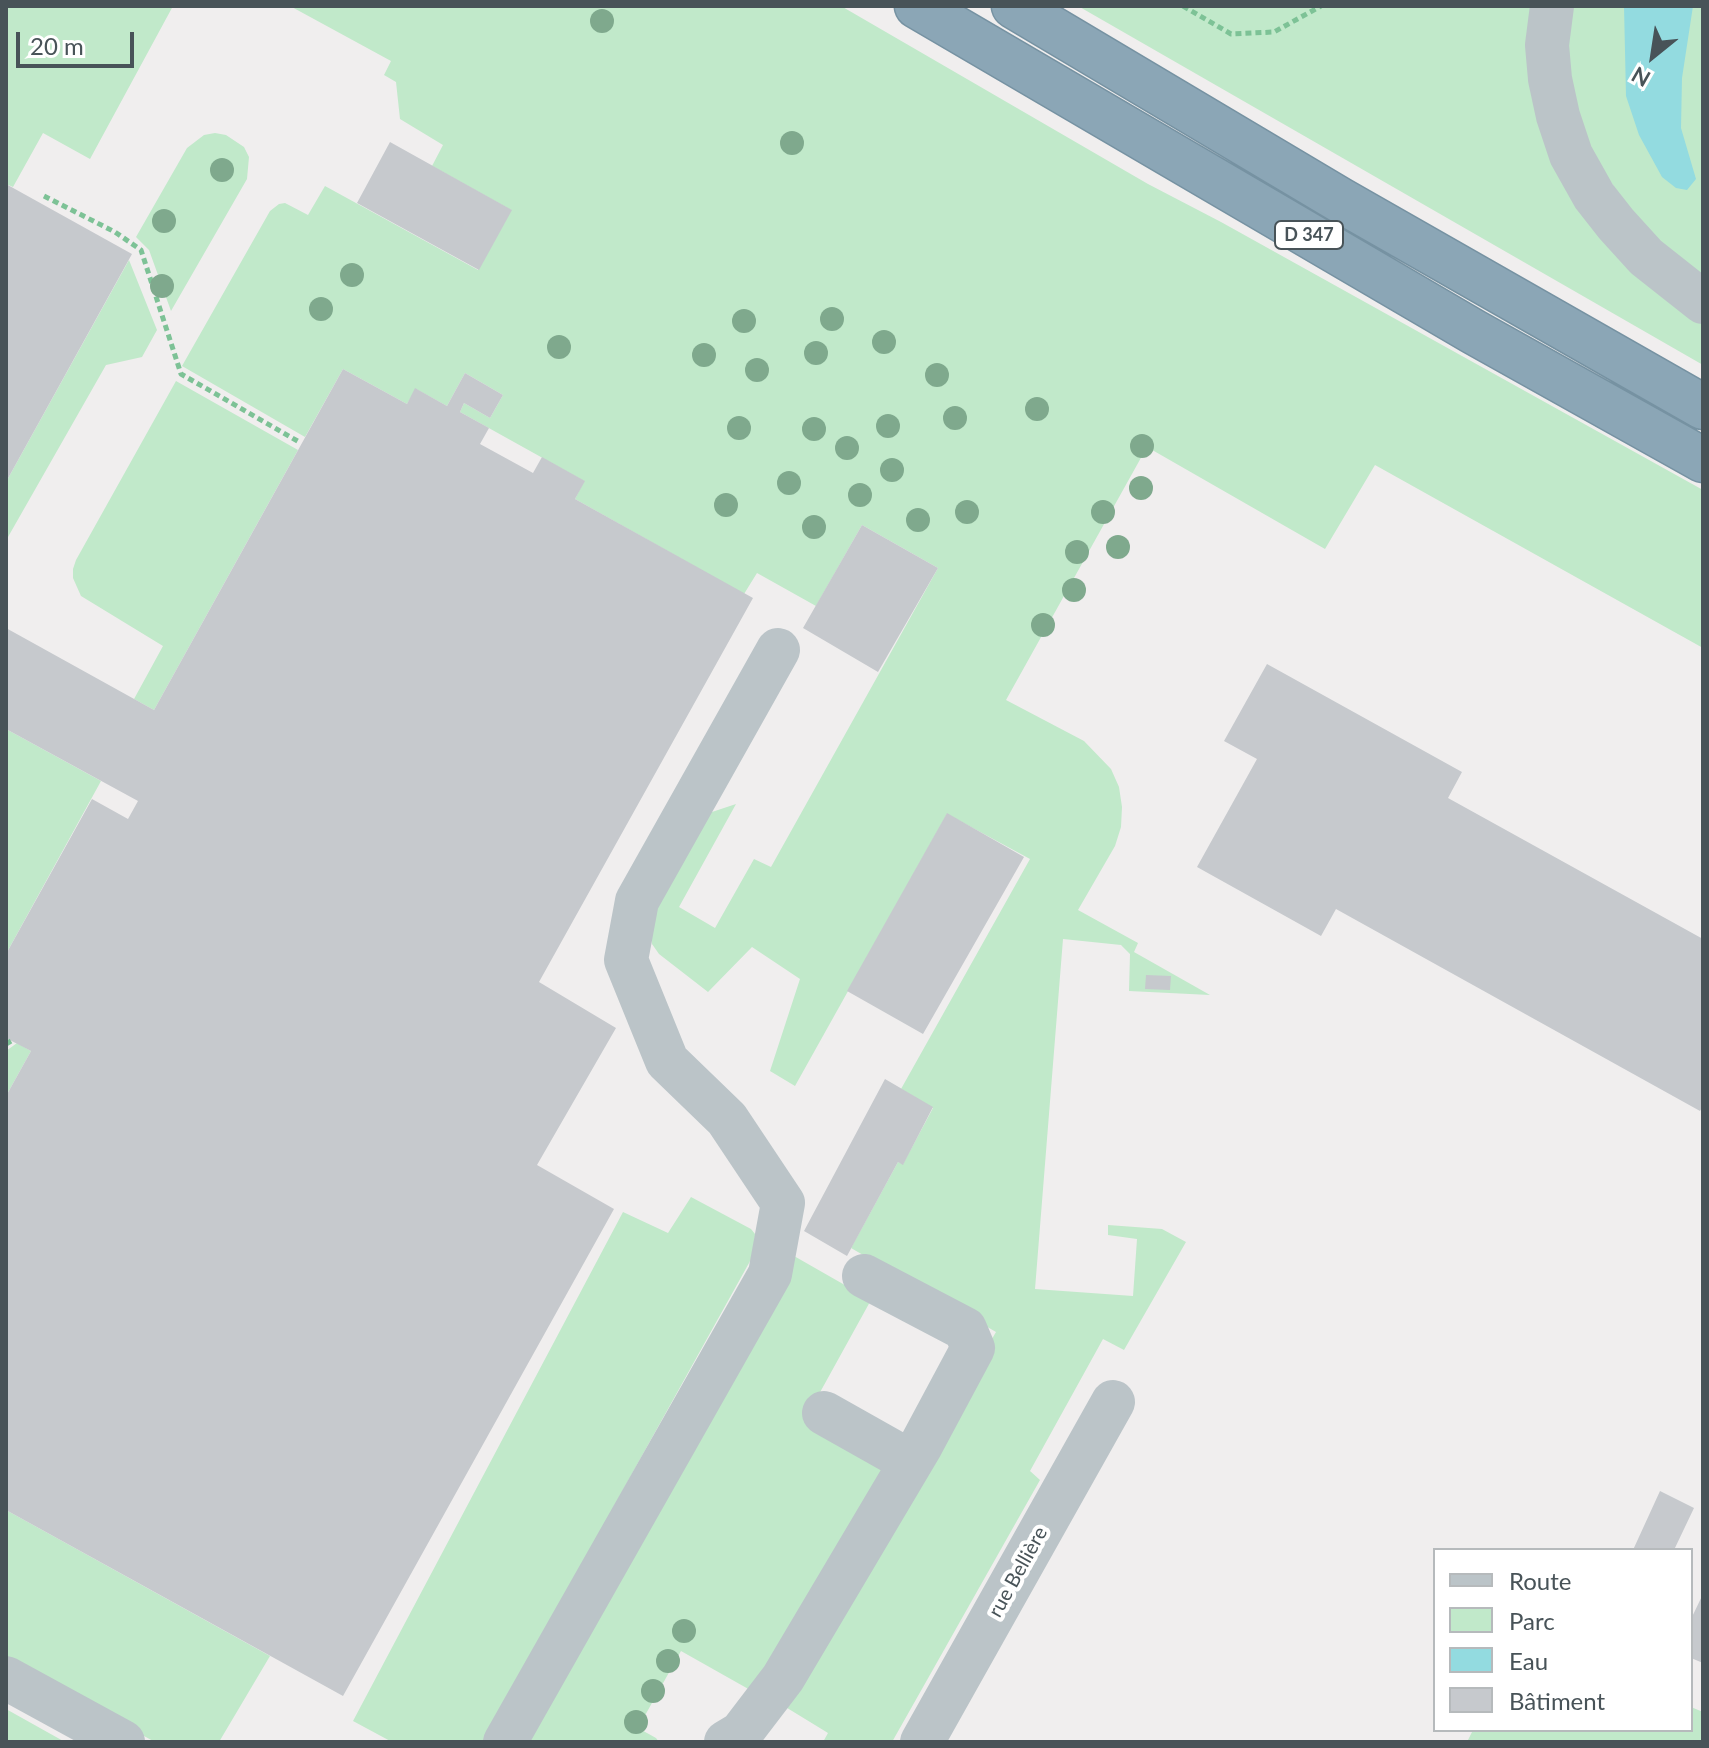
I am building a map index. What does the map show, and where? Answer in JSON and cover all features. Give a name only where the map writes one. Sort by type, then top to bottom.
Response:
[{"type":"highway","name":"D 347","points":[[917,6],[1474,332],[1703,460]]},
{"type":"highway","name":"D 347","points":[[1014,6],[1340,200],[1703,407]]},
{"type":"street","points":[[1552,6],[1547,45],[1550,79],[1571,155],[1594,196],[1616,224],[1646,257],[1699,300]]},
{"type":"street","points":[[505,1742],[770,1274],[783,1203],[727,1119],[667,1061],[626,960],[637,901],[778,650]]},
{"type":"street","points":[[726,1742],[741,1733],[783,1678],[911,1462],[973,1348],[965,1329],[864,1276]]},
{"type":"street","name":"rue Bellière","points":[[922,1742],[1113,1402]]},
{"type":"street","points":[[824,1413],[911,1462]]},
{"type":"street","points":[[6,1678],[123,1742]]},
{"type":"path","points":[[1183,6],[1231,34],[1274,32],[1321,6]]},
{"type":"path","points":[[44,196],[115,232],[141,250],[181,374],[301,443]]},
{"type":"green space","points":[[6,6],[173,6],[90,159],[43,133],[13,187],[6,184]]},
{"type":"green space","points":[[290,6],[841,6],[1148,184],[1703,490],[1703,648],[1375,465],[1325,549],[1147,447],[1006,700],[1084,741],[1111,769],[1119,787],[1121,827],[1115,846],[1078,910],[1138,943],[1134,952],[1210,995],[1129,991],[1130,954],[1121,945],[1063,939],[1035,1289],[1133,1296],[1137,1239],[1108,1235],[1108,1225],[1162,1229],[1186,1242],[1124,1350],[1103,1339],[1030,1471],[1040,1480],[892,1742],[823,1742],[828,1733],[779,1703],[996,1332],[851,1248],[898,1162],[903,1164],[933,1108],[901,1089],[1030,859],[947,814],[795,1086],[770,1071],[800,979],[752,947],[708,992],[659,954],[652,944],[649,920],[709,813],[736,804],[679,907],[715,928],[754,859],[771,867],[938,568],[862,525],[816,606],[757,573],[744,594],[575,499],[584,481],[460,412],[464,403],[490,418],[503,395],[465,373],[447,406],[416,389],[407,404],[343,369],[305,437],[182,366],[270,211],[279,204],[285,203],[308,215],[325,186],[478,270],[511,210],[432,166],[443,145],[400,119],[396,82],[384,75],[391,61]]},
{"type":"green space","points":[[1078,6],[1538,6],[1539,100],[1703,315],[1703,365]]},
{"type":"green space","points":[[1566,6],[1703,6],[1703,281],[1646,235],[1589,149],[1569,84]]},
{"type":"green space","points":[[204,135],[226,135],[244,147],[249,157],[247,179],[171,311],[149,250],[136,237],[187,148]]},
{"type":"green space","points":[[129,260],[157,330],[142,357],[106,365],[8,537],[6,482]]},
{"type":"green space","points":[[176,381],[298,450],[154,710],[134,699],[163,646],[81,596],[73,578],[73,569]]},
{"type":"green space","points":[[6,729],[101,781],[6,954]]},
{"type":"green space","points":[[17,1043],[31,1051],[6,1096],[6,1051]]},
{"type":"green space","points":[[691,1197],[751,1229],[755,1234],[754,1254],[483,1742],[392,1742],[353,1721],[623,1212],[668,1233]]},
{"type":"green space","points":[[794,1256],[871,1300],[813,1405],[897,1469],[759,1695],[681,1651],[638,1728],[659,1742],[523,1742]]},
{"type":"green space","points":[[6,1510],[270,1656],[219,1742],[155,1742],[6,1666]]},
{"type":"green space","points":[[1693,1708],[1703,1712],[1703,1742],[1467,1742],[1472,1732],[1693,1732]]},
{"type":"green space","points":[[6,1709],[65,1742],[6,1742]]},
{"type":"water","points":[[1624,6],[1693,6],[1682,78],[1681,128],[1696,179],[1687,190],[1676,188],[1662,177],[1639,135],[1626,96]]},
{"type":"building","points":[[390,142],[512,210],[479,270],[357,203]]},
{"type":"building","points":[[6,184],[132,254],[6,482]]},
{"type":"building","points":[[343,369],[407,404],[415,388],[447,406],[465,373],[503,395],[490,418],[464,403],[460,412],[489,428],[480,444],[533,473],[542,457],[585,481],[575,499],[753,598],[539,982],[616,1028],[537,1165],[614,1209],[343,1696],[6,1510],[6,1096],[31,1051],[6,1038],[6,954],[92,799],[128,819],[138,801],[6,729],[6,628],[154,710]]},
{"type":"building","points":[[862,525],[938,568],[878,672],[803,628]]},
{"type":"building","points":[[1267,664],[1462,772],[1448,798],[1703,939],[1703,1106],[1700,1111],[1336,909],[1321,936],[1197,867],[1257,759],[1224,741]]},
{"type":"building","points":[[947,813],[1024,857],[923,1034],[847,991]]},
{"type":"building","points":[[1146,975],[1171,976],[1170,990],[1145,989]]},
{"type":"building","points":[[885,1079],[933,1107],[903,1165],[898,1162],[847,1256],[804,1231]]},
{"type":"building","points":[[1660,1491],[1694,1508],[1675,1548],[1634,1548]]},
{"type":"building","points":[[1703,1594],[1703,1663],[1693,1659],[1693,1615]]}]
